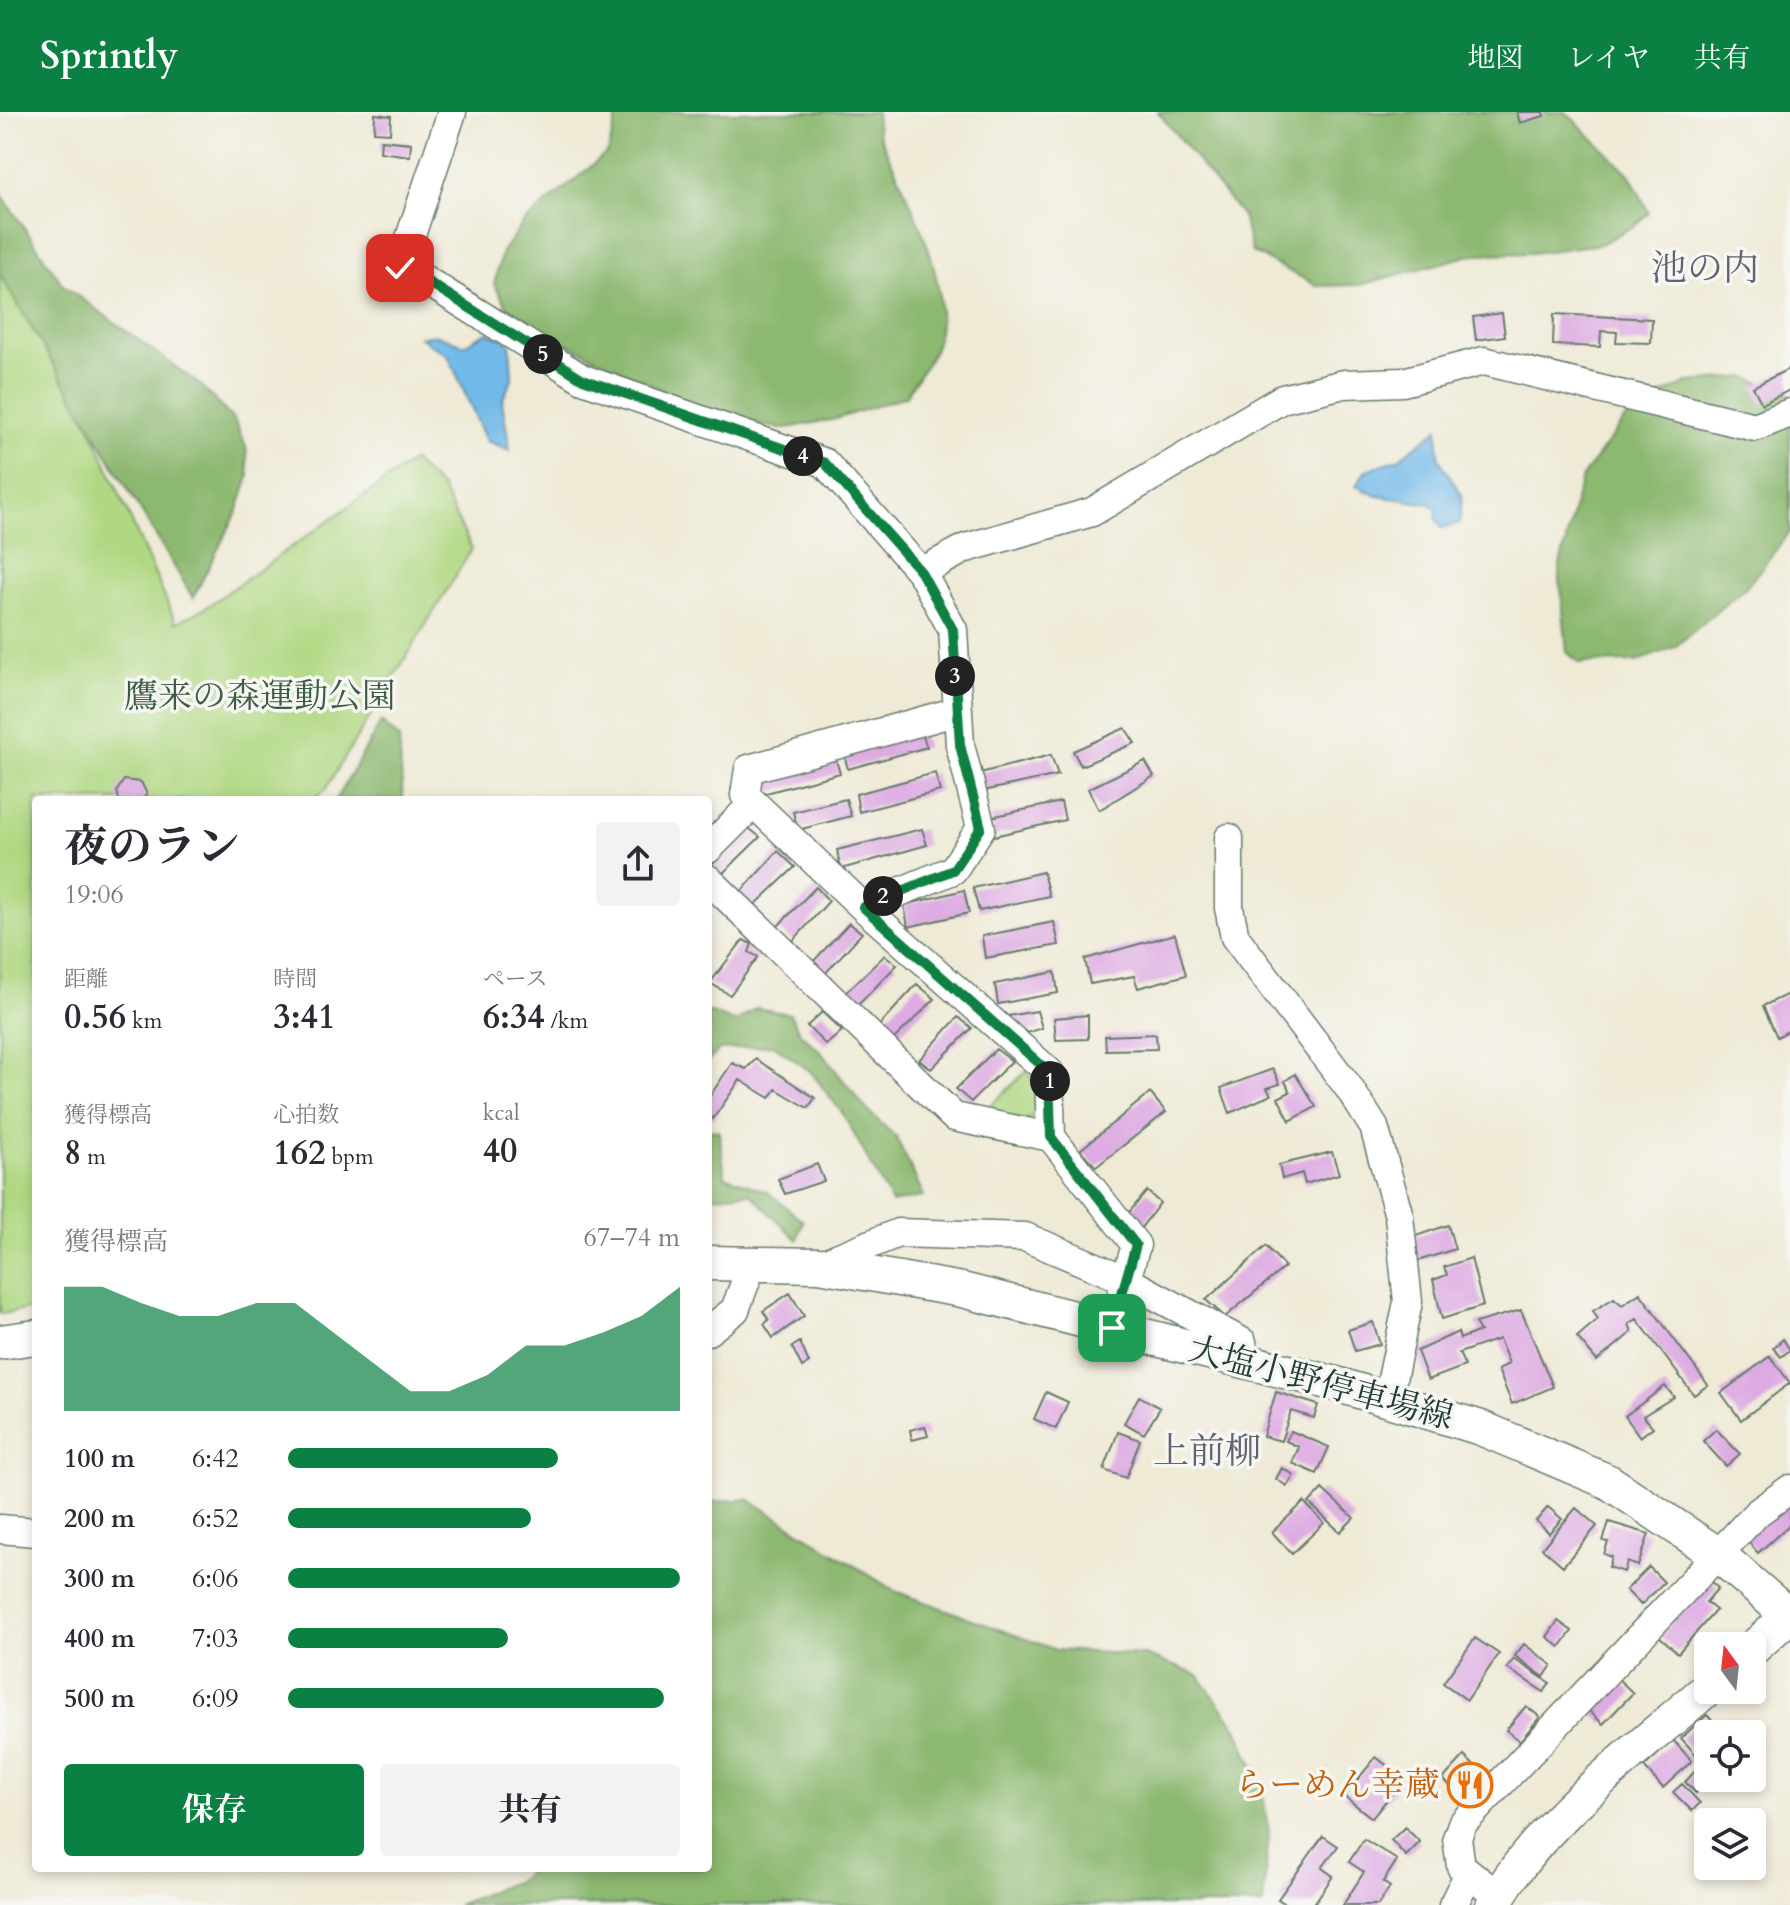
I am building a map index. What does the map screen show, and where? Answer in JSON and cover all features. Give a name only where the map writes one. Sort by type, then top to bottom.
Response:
[{"type":"main road","name":"大塩小野停車場線","points":[[712,1263],[819,1265],[962,1290],[1245,1360],[1481,1428],[1609,1482],[1720,1556],[1789,1615],[1766,1636]]},
{"type":"main road","points":[[0,1342],[32,1338]]},
{"type":"main road","points":[[1495,1900],[1528,1854],[1565,1815],[1694,1700]]},
{"type":"street","points":[[452,112],[400,268],[425,280],[583,379],[825,463],[921,572],[953,630],[960,745],[981,828],[953,870],[863,907]]},
{"type":"street","points":[[921,572],[966,548],[1092,512],[1282,399],[1344,384],[1403,382],[1484,361],[1755,427],[1790,413]]},
{"type":"street","points":[[958,711],[749,769],[745,795],[863,907],[1049,1072],[1051,1137],[1136,1245],[1112,1328]]},
{"type":"street","points":[[712,845],[753,804]]},
{"type":"street","points":[[1229,838],[1229,908],[1235,937],[1349,1088],[1374,1127],[1399,1216],[1408,1302],[1388,1399]]},
{"type":"street","points":[[712,883],[954,1117],[1051,1137]]},
{"type":"street","points":[[819,1265],[898,1233],[1025,1237],[1124,1279],[1242,1342],[1245,1360]]},
{"type":"street","points":[[712,1328],[735,1310],[744,1294],[752,1264]]},
{"type":"street","points":[[1495,1900],[1461,1866],[1457,1838],[1462,1824],[1720,1556],[1757,1513],[1790,1489]]},
{"type":"street","points":[[0,1529],[32,1532]]},
{"type":"street","points":[[1453,1905],[1469,1873]]},
{"type":"green space","points":[[618,112],[876,112],[878,133],[923,232],[938,286],[940,312],[936,344],[906,396],[836,419],[781,429],[711,414],[514,318],[494,284],[502,252],[523,223],[608,152]]},
{"type":"green space","points":[[1158,112],[1566,112],[1630,175],[1649,213],[1634,226],[1601,244],[1532,253],[1475,254],[1360,285],[1318,286],[1252,252],[1242,216]]},
{"type":"green space","points":[[0,192],[63,285],[199,384],[234,420],[246,447],[249,477],[238,510],[193,598],[0,275]]},
{"type":"green space","name":"鷹来の森運動公園","points":[[0,220],[176,623],[205,608],[413,461],[442,489],[472,549],[325,790],[317,796],[32,796],[32,1309],[0,1314]]},
{"type":"green space","points":[[1745,377],[1790,394],[1790,532],[1748,585],[1675,647],[1636,662],[1579,663],[1567,652],[1559,569],[1582,477],[1634,407],[1690,382]]},
{"type":"green space","points":[[381,722],[399,738],[403,796],[338,796]]},
{"type":"green space","points":[[756,1008],[790,1014],[800,1033],[820,1051],[868,1111],[896,1137],[924,1196],[892,1203],[843,1114],[810,1071],[773,1045],[719,1050],[712,1057],[712,1013],[736,1022]]},
{"type":"green space","points":[[1028,1070],[1036,1090],[1039,1112],[1025,1121],[1000,1114],[991,1105]]},
{"type":"green space","points":[[712,1130],[719,1131],[725,1176],[768,1192],[803,1221],[797,1240],[750,1193],[712,1197]]},
{"type":"green space","points":[[748,1499],[895,1591],[1056,1650],[1145,1655],[1198,1675],[1237,1728],[1261,1785],[1269,1831],[1263,1905],[457,1905],[519,1880],[528,1872],[712,1872],[712,1502]]},
{"type":"water","points":[[487,332],[510,342],[512,379],[502,401],[510,450],[486,441],[448,355],[419,337],[437,335],[464,345]]},
{"type":"water","points":[[1438,429],[1439,459],[1462,495],[1460,523],[1442,528],[1436,518],[1437,510],[1430,504],[1378,496],[1356,486],[1366,470],[1398,459]]},
{"type":"building","points":[[1517,112],[1543,112],[1544,116],[1520,123]]},
{"type":"building","points":[[375,114],[391,116],[390,133],[374,132]]},
{"type":"building","points":[[381,140],[411,143],[410,156],[380,152]]},
{"type":"building","points":[[1502,313],[1505,336],[1476,340],[1473,317]]},
{"type":"building","points":[[1554,314],[1652,319],[1651,343],[1616,342],[1617,332],[1601,331],[1600,347],[1553,345]]},
{"type":"building","points":[[1790,368],[1790,390],[1762,404],[1753,387]]},
{"type":"building","points":[[1125,728],[1135,743],[1081,766],[1073,751]]},
{"type":"building","points":[[922,734],[927,747],[848,769],[844,755]]},
{"type":"building","points":[[1051,755],[1058,775],[983,791],[976,774]]},
{"type":"building","points":[[835,757],[840,773],[759,795],[754,778]]},
{"type":"building","points":[[1145,761],[1154,776],[1099,810],[1088,789]]},
{"type":"building","points":[[935,773],[940,791],[859,812],[856,794]]},
{"type":"building","points":[[124,780],[141,782],[147,794],[118,796],[117,791]]},
{"type":"building","points":[[846,799],[851,816],[798,830],[793,812]]},
{"type":"building","points":[[1061,802],[1065,820],[994,836],[991,817]]},
{"type":"building","points":[[745,825],[760,837],[720,876],[712,868],[712,860]]},
{"type":"building","points":[[922,829],[927,845],[841,869],[837,850]]},
{"type":"building","points":[[778,851],[795,867],[753,907],[737,896]]},
{"type":"building","points":[[1043,872],[1049,896],[979,911],[973,888]]},
{"type":"building","points":[[816,887],[829,901],[793,941],[776,928]]},
{"type":"building","points":[[964,890],[969,913],[908,927],[904,905]]},
{"type":"building","points":[[1054,922],[1059,945],[985,958],[982,936]]},
{"type":"building","points":[[849,923],[862,933],[824,975],[810,965]]},
{"type":"building","points":[[1175,934],[1186,975],[1138,988],[1134,976],[1090,984],[1085,959]]},
{"type":"building","points":[[743,940],[752,944],[749,952],[758,957],[730,995],[712,984]]},
{"type":"building","points":[[885,955],[897,965],[856,1007],[843,995]]},
{"type":"building","points":[[1055,972],[1058,993],[998,1004],[995,984]]},
{"type":"building","points":[[917,984],[935,999],[893,1040],[877,1028]]},
{"type":"building","points":[[1790,993],[1790,1030],[1777,1037],[1763,1006]]},
{"type":"building","points":[[1037,1011],[1042,1028],[1020,1035],[1008,1016]]},
{"type":"building","points":[[822,1012],[842,1031],[826,1045],[807,1026]]},
{"type":"building","points":[[1088,1015],[1088,1039],[1056,1040],[1054,1018]]},
{"type":"building","points":[[958,1017],[972,1028],[931,1069],[919,1060]]},
{"type":"building","points":[[1156,1034],[1157,1049],[1106,1050],[1105,1036]]},
{"type":"building","points":[[996,1049],[1012,1061],[971,1102],[956,1089]]},
{"type":"building","points":[[756,1059],[815,1098],[808,1108],[776,1089],[770,1098],[740,1080],[712,1118],[712,1093],[732,1063],[746,1069]]},
{"type":"building","points":[[1273,1069],[1280,1084],[1267,1088],[1271,1095],[1230,1113],[1221,1088]]},
{"type":"building","points":[[1295,1074],[1316,1107],[1290,1121],[1278,1098],[1290,1092],[1285,1081]]},
{"type":"building","points":[[1150,1093],[1166,1112],[1096,1167],[1080,1150]]},
{"type":"building","points":[[1332,1152],[1339,1174],[1305,1184],[1302,1173],[1282,1179],[1279,1165]]},
{"type":"building","points":[[817,1164],[824,1181],[785,1194],[778,1179]]},
{"type":"building","points":[[1147,1191],[1160,1203],[1140,1229],[1125,1217]]},
{"type":"building","points":[[1448,1225],[1455,1249],[1418,1261],[1410,1238]]},
{"type":"building","points":[[1266,1246],[1285,1267],[1225,1317],[1206,1300]]},
{"type":"building","points":[[1471,1258],[1483,1306],[1442,1319],[1433,1280],[1447,1275],[1444,1267]]},
{"type":"building","points":[[790,1293],[804,1316],[773,1338],[764,1324],[769,1320],[763,1311]]},
{"type":"building","points":[[1640,1293],[1708,1385],[1694,1395],[1637,1319],[1629,1324],[1632,1332],[1597,1361],[1577,1337],[1598,1319],[1593,1311],[1614,1298],[1622,1305]]},
{"type":"building","points":[[1521,1310],[1553,1387],[1512,1404],[1498,1370],[1509,1363],[1499,1339],[1459,1353],[1465,1366],[1428,1380],[1417,1351],[1458,1332],[1460,1339],[1480,1331],[1475,1323]]},
{"type":"building","points":[[1373,1322],[1380,1344],[1355,1351],[1348,1330]]},
{"type":"building","points":[[1783,1339],[1790,1350],[1781,1357],[1773,1348]]},
{"type":"building","points":[[800,1342],[809,1363],[802,1367],[792,1347]]},
{"type":"building","points":[[1770,1356],[1790,1383],[1741,1420],[1721,1393]]},
{"type":"building","points":[[1665,1386],[1674,1397],[1643,1416],[1653,1427],[1640,1437],[1625,1416]]},
{"type":"building","points":[[1046,1392],[1068,1402],[1056,1429],[1034,1419]]},
{"type":"building","points":[[1276,1392],[1318,1405],[1314,1418],[1291,1411],[1281,1441],[1263,1436]]},
{"type":"building","points":[[1139,1396],[1160,1408],[1144,1434],[1124,1423]]},
{"type":"building","points":[[925,1426],[928,1436],[912,1440],[910,1430]]},
{"type":"building","points":[[1716,1429],[1740,1454],[1726,1466],[1703,1441]]},
{"type":"building","points":[[1291,1431],[1329,1447],[1317,1474],[1292,1463],[1299,1447],[1286,1441]]},
{"type":"building","points":[[1118,1432],[1140,1440],[1126,1478],[1104,1470]]},
{"type":"building","points":[[1282,1468],[1294,1475],[1287,1486],[1276,1479]]},
{"type":"building","points":[[1322,1489],[1354,1518],[1340,1532],[1309,1503]]},
{"type":"building","points":[[1304,1502],[1324,1523],[1292,1554],[1272,1532]]},
{"type":"building","points":[[1784,1502],[1790,1508],[1790,1524],[1758,1553],[1745,1538]]},
{"type":"building","points":[[1548,1507],[1562,1519],[1549,1533],[1536,1521]]},
{"type":"building","points":[[1576,1508],[1597,1526],[1563,1566],[1542,1548]]},
{"type":"building","points":[[1609,1522],[1649,1534],[1638,1566],[1627,1562],[1624,1572],[1609,1567],[1612,1557],[1604,1554],[1608,1542],[1603,1541]]},
{"type":"building","points":[[1649,1567],[1664,1582],[1641,1605],[1626,1590]]},
{"type":"building","points":[[1709,1580],[1718,1588],[1706,1602],[1716,1610],[1678,1653],[1659,1636]]},
{"type":"building","points":[[1558,1621],[1572,1631],[1560,1647],[1547,1637]]},
{"type":"building","points":[[1475,1638],[1499,1654],[1467,1700],[1443,1683]]},
{"type":"building","points":[[1524,1644],[1552,1665],[1544,1677],[1515,1656]]},
{"type":"building","points":[[1514,1659],[1550,1683],[1544,1692],[1507,1668]]},
{"type":"building","points":[[1613,1674],[1633,1693],[1603,1724],[1584,1706]]},
{"type":"building","points":[[1526,1706],[1540,1717],[1520,1741],[1506,1730]]},
{"type":"building","points":[[1694,1726],[1694,1753],[1681,1738]]},
{"type":"building","points":[[1673,1740],[1692,1761],[1663,1788],[1644,1767]]},
{"type":"building","points":[[1464,1756],[1491,1781],[1469,1804],[1443,1779]]},
{"type":"building","points":[[1376,1757],[1404,1779],[1372,1818],[1344,1796]]},
{"type":"building","points":[[1694,1772],[1694,1791],[1685,1782]]},
{"type":"building","points":[[1682,1784],[1700,1803],[1692,1811],[1673,1792]]},
{"type":"building","points":[[1405,1827],[1420,1842],[1406,1856],[1391,1840]]},
{"type":"building","points":[[1323,1836],[1338,1846],[1322,1868],[1333,1876],[1313,1905],[1287,1905],[1278,1899]]},
{"type":"building","points":[[1364,1839],[1397,1860],[1383,1882],[1390,1887],[1378,1905],[1343,1905],[1364,1872],[1349,1862]]},
{"type":"place","name":"らーめん幸蔵","points":[[1470,1785]]},
{"type":"district","name":"池の内","points":[[1705,268]]},
{"type":"district","name":"上前柳","points":[[1207,1451]]},
{"type":"route","points":[[400,268],[425,280],[583,379],[825,463],[921,572],[953,630],[960,745],[981,828],[953,870],[879,897],[863,907],[1049,1072],[1051,1137],[1136,1245],[1112,1328]]}]
